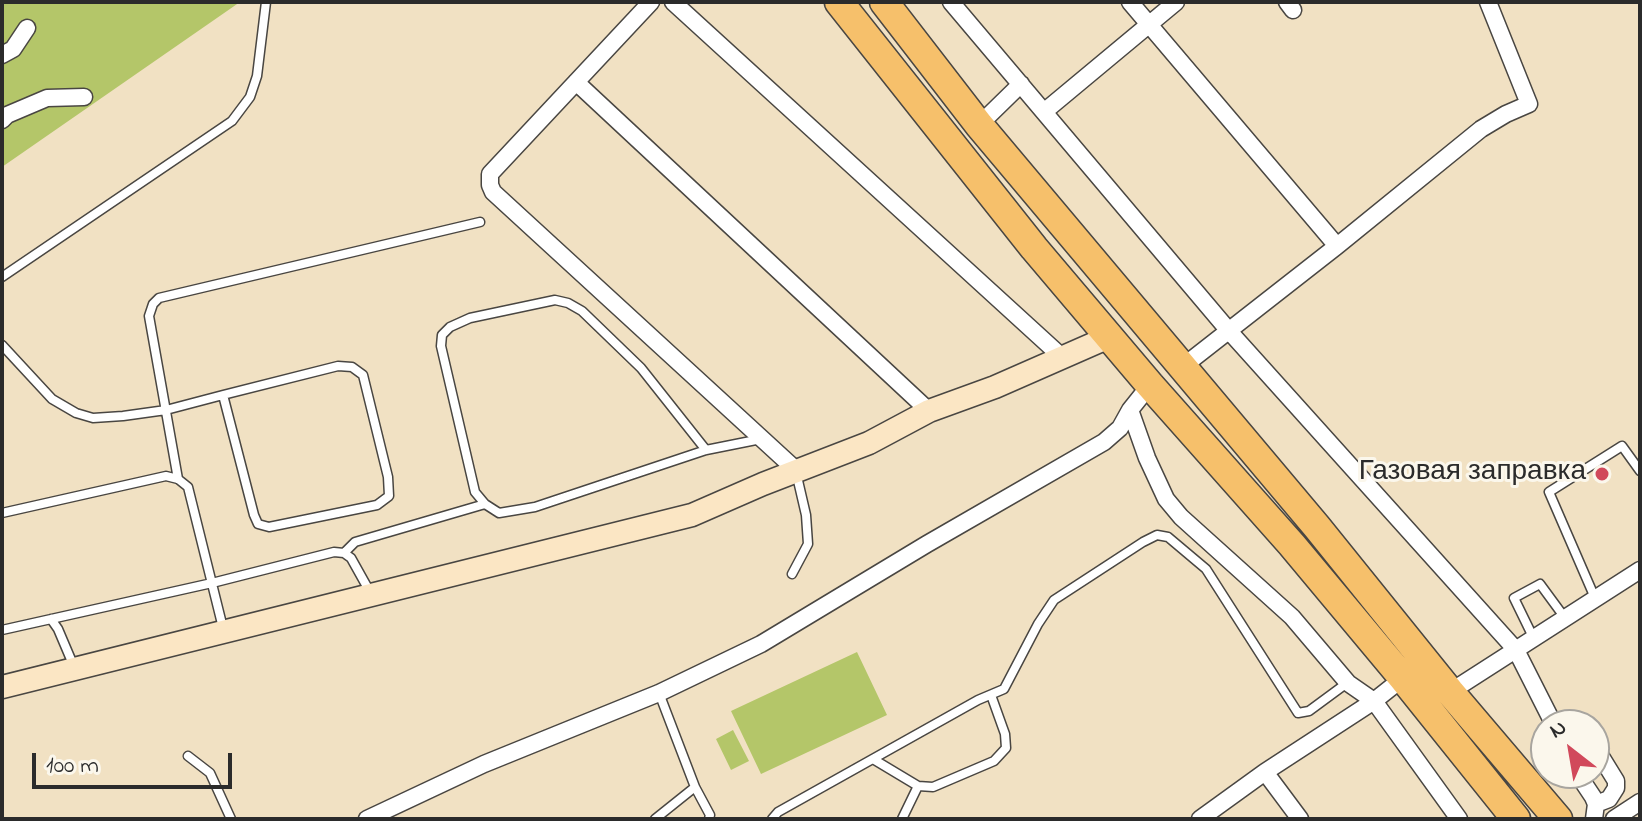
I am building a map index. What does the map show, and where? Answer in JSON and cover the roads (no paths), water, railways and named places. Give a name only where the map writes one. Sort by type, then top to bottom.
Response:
[{"type":"highway","points":[[822,2],[844,8],[1034,248],[1292,545],[1516,819]]},
{"type":"highway","points":[[884,2],[979,125],[1558,819]]},
{"type":"street","points":[[651,2],[490,174],[490,185],[493,192],[796,470]]},
{"type":"street","points":[[673,2],[1063,358]]},
{"type":"street","points":[[951,2],[1229,331],[1516,650],[1548,709]]},
{"type":"street","points":[[1130,2],[1337,246]]},
{"type":"street","points":[[1045,111],[1176,2]]},
{"type":"street","points":[[1181,368],[1481,129],[1529,104],[1488,2]]},
{"type":"street","points":[[2,55],[13,49],[27,28]]},
{"type":"street","points":[[576,82],[929,411]]},
{"type":"street","points":[[979,125],[1021,84]]},
{"type":"street","points":[[2,120],[47,98],[84,97]]},
{"type":"street","points":[[2,687],[692,515],[796,470],[869,443],[929,411],[995,387],[1109,337]]},
{"type":"street","points":[[367,819],[484,764],[659,693],[761,644],[1104,442],[1120,428],[1150,385]]},
{"type":"street","points":[[1130,410],[1166,499],[1181,517],[1292,617],[1348,683],[1374,701],[1459,819]]},
{"type":"street","points":[[1450,692],[1640,570]]},
{"type":"street","points":[[1200,819],[1403,678]]},
{"type":"street","points":[[1595,812],[1616,788],[1610,771]]},
{"type":"street","points":[[1265,772],[1300,819]]},
{"type":"street","points":[[1588,789],[1593,797],[1595,812]]},
{"type":"street","points":[[1614,819],[1639,804]]},
{"type":"lane","points":[[2,277],[232,121],[250,97],[257,76],[266,2]]},
{"type":"lane","points":[[178,479],[149,316],[159,298],[480,222]]},
{"type":"lane","points":[[706,450],[641,368],[582,311],[568,303],[555,300],[470,318],[450,327],[442,335],[441,346],[475,492],[485,504],[499,513],[535,507],[706,450],[762,439]]},
{"type":"lane","points":[[2,345],[52,399],[76,413],[93,418],[166,410],[223,395],[338,366],[352,367],[363,375],[388,477],[389,496],[377,505],[269,527],[258,524],[223,395]]},
{"type":"lane","points":[[1595,599],[1549,492],[1622,446],[1640,471]]},
{"type":"lane","points":[[792,574],[808,544],[806,515],[796,470]]},
{"type":"lane","points":[[2,513],[166,476],[178,479],[188,487],[224,632]]},
{"type":"lane","points":[[344,553],[355,542],[485,504]]},
{"type":"lane","points":[[772,819],[778,812],[978,700],[1004,689],[1054,600],[1157,535],[1168,537],[1206,569],[1298,713],[1309,711],[1348,683]]},
{"type":"lane","points":[[2,630],[334,552],[351,558],[371,594]]},
{"type":"lane","points":[[1534,639],[1514,598],[1540,584],[1565,619]]},
{"type":"lane","points":[[51,619],[76,669]]},
{"type":"lane","points":[[659,693],[695,787],[710,815],[709,819]]},
{"type":"lane","points":[[873,759],[918,786],[933,787],[994,761],[1006,748],[1005,734],[991,695]]},
{"type":"lane","points":[[188,756],[210,773],[231,819]]},
{"type":"lane","points":[[902,819],[918,786]]},
{"type":"lane","points":[[655,819],[695,787]]},
{"type":"place","name":"Газовая заправка","points":[[1602,474]]}]
